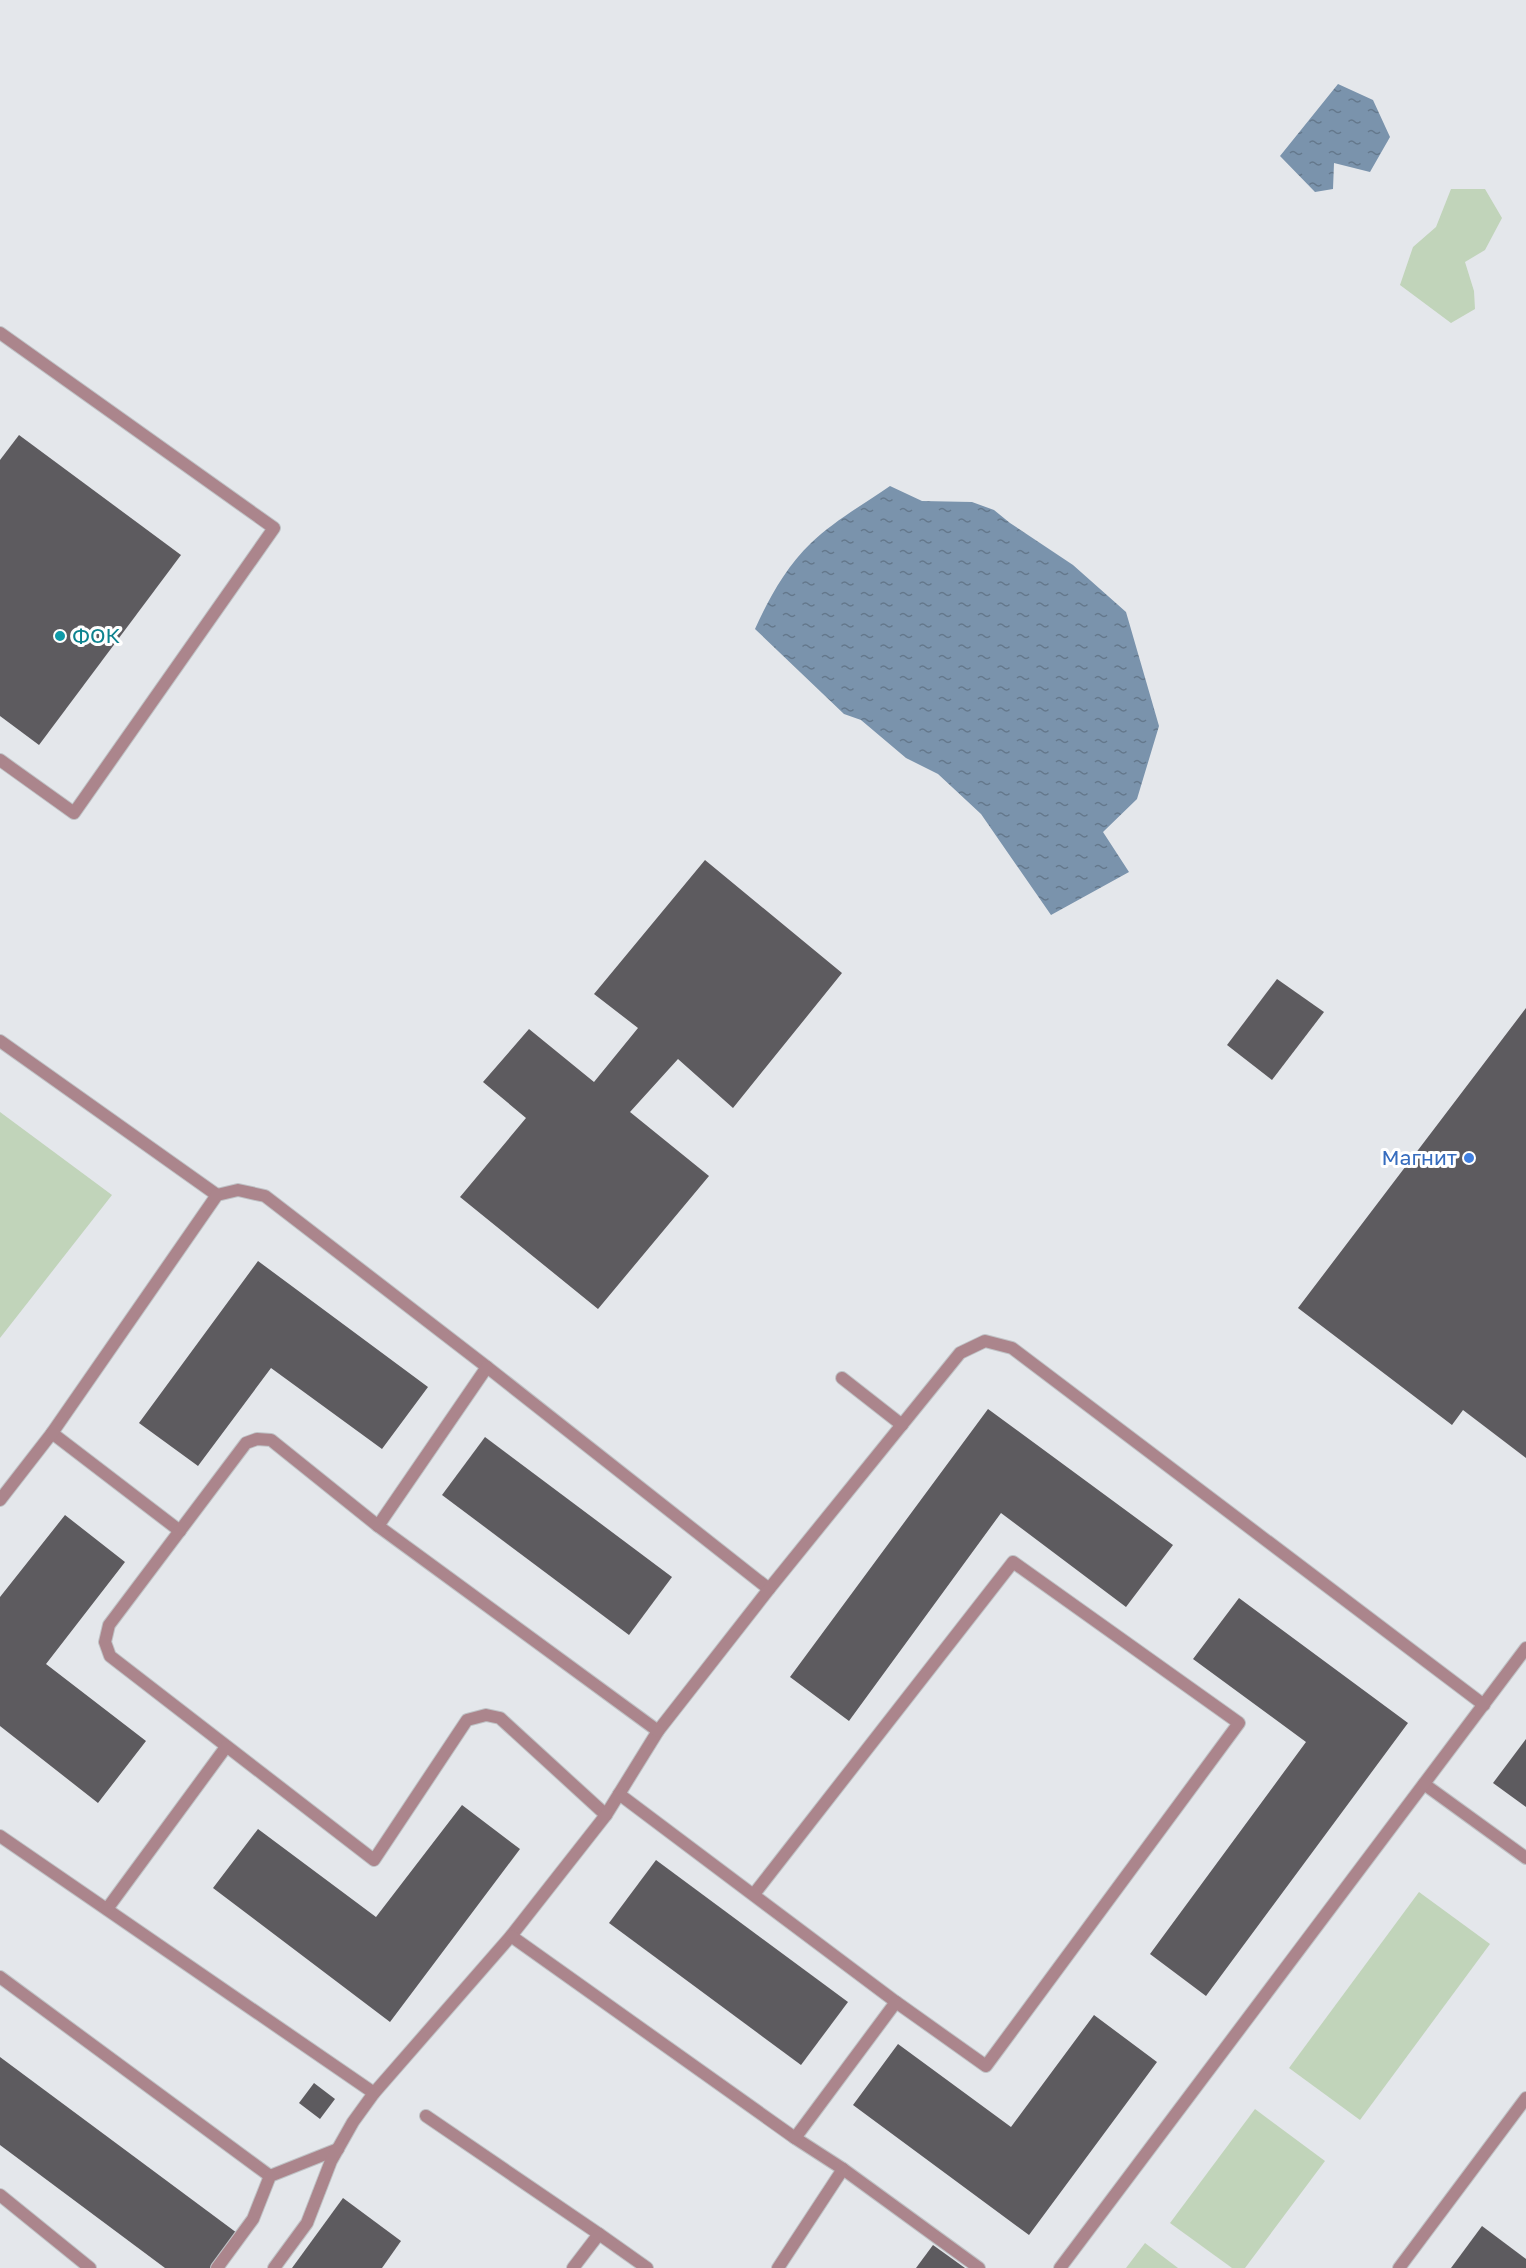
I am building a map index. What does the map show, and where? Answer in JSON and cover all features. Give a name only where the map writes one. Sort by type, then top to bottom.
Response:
[{"type":"lane","points":[[0,333],[274,528],[74,813],[0,760]]},
{"type":"lane","points":[[0,1041],[217,1195]]},
{"type":"lane","points":[[0,1500],[52,1433],[217,1195],[238,1190],[265,1197],[487,1366],[768,1589]]},
{"type":"lane","points":[[274,2268],[307,2223],[338,2149],[353,2122],[374,2093],[511,1936],[606,1815],[658,1731],[768,1589],[960,1353],[985,1341],[1012,1348],[1484,1705]]},
{"type":"lane","points":[[378,1526],[487,1366]]},
{"type":"lane","points":[[842,1378],[902,1425]]},
{"type":"lane","points":[[52,1433],[180,1531]]},
{"type":"lane","points":[[606,1815],[500,1718],[486,1715],[467,1720],[374,1860],[110,1656],[105,1642],[109,1626],[246,1443],[257,1439],[271,1440],[378,1526],[658,1731]]},
{"type":"lane","points":[[619,1794],[896,2002],[986,2066],[1239,1724],[1013,1562],[754,1894]]},
{"type":"lane","points":[[1060,2268],[1526,1648]]},
{"type":"lane","points":[[107,1909],[226,1747]]},
{"type":"lane","points":[[1424,1784],[1526,1858]]},
{"type":"lane","points":[[0,1836],[374,2093]]},
{"type":"lane","points":[[511,1936],[795,2138],[843,2169],[979,2268]]},
{"type":"lane","points":[[0,1977],[270,2176]]},
{"type":"lane","points":[[795,2138],[896,2002]]},
{"type":"lane","points":[[1400,2268],[1526,2098]]},
{"type":"lane","points":[[426,2116],[647,2268]]},
{"type":"lane","points":[[217,2268],[253,2219],[270,2176],[338,2149]]},
{"type":"lane","points":[[778,2268],[843,2169]]},
{"type":"lane","points":[[0,2195],[90,2268]]},
{"type":"lane","points":[[573,2268],[599,2235]]},
{"type":"green space","points":[[1451,189],[1485,189],[1502,218],[1485,250],[1465,262],[1474,291],[1475,309],[1451,323],[1400,285],[1413,247],[1436,227]]},
{"type":"green space","points":[[0,1112],[112,1195],[0,1338]]},
{"type":"green space","points":[[1419,1892],[1490,1944],[1360,2120],[1289,2068]]},
{"type":"green space","points":[[1255,2109],[1325,2161],[1245,2268],[1232,2268],[1170,2223]]},
{"type":"green space","points":[[1145,2243],[1178,2268],[1126,2268]]},
{"type":"water","points":[[1338,84],[1373,100],[1390,137],[1370,172],[1334,163],[1333,189],[1315,192],[1280,156]]},
{"type":"water","points":[[890,486],[922,501],[972,502],[994,510],[1073,565],[1126,612],[1159,726],[1137,799],[1103,832],[1129,872],[1051,915],[981,814],[938,774],[906,758],[861,720],[844,714],[755,629],[779,583],[802,552],[829,527]]},
{"type":"building","name":"ФОК","points":[[19,435],[181,555],[39,745],[0,716],[0,460]]},
{"type":"building","points":[[705,860],[842,973],[733,1108],[678,1059],[630,1112],[709,1176],[598,1309],[460,1197],[526,1118],[483,1082],[529,1029],[594,1082],[638,1028],[594,994]]},
{"type":"building","points":[[1277,979],[1324,1012],[1272,1080],[1227,1045]]},
{"type":"building","name":"Магнит","points":[[1526,1008],[1526,1458],[1463,1410],[1452,1425],[1298,1308]]},
{"type":"building","points":[[258,1261],[428,1387],[382,1449],[271,1368],[198,1466],[139,1423]]},
{"type":"building","points":[[988,1409],[1173,1545],[1126,1607],[1001,1513],[849,1721],[790,1677]]},
{"type":"building","points":[[485,1437],[672,1577],[629,1635],[442,1495]]},
{"type":"building","points":[[65,1515],[125,1562],[46,1664],[146,1741],[98,1803],[0,1726],[0,1597]]},
{"type":"building","points":[[1239,1598],[1408,1723],[1206,1996],[1150,1954],[1306,1742],[1193,1659]]},
{"type":"building","points":[[1526,1739],[1526,1807],[1493,1783]]},
{"type":"building","points":[[462,1805],[520,1849],[390,2022],[213,1888],[258,1829],[376,1917]]},
{"type":"building","points":[[656,1860],[848,2002],[801,2065],[609,1923]]},
{"type":"building","points":[[1094,2015],[1157,2062],[1029,2235],[853,2105],[898,2044],[1011,2127]]},
{"type":"building","points":[[0,2057],[237,2233],[211,2268],[165,2268],[0,2145]]},
{"type":"building","points":[[314,2083],[335,2099],[320,2119],[299,2103]]},
{"type":"building","points":[[343,2198],[401,2241],[382,2268],[292,2268]]},
{"type":"building","points":[[1482,2226],[1526,2259],[1526,2268],[1451,2268]]},
{"type":"building","points":[[933,2245],[965,2268],[916,2268]]},
{"type":"place","name":"ФОК","points":[[60,636]]},
{"type":"place","name":"Магнит","points":[[1469,1158]]}]
